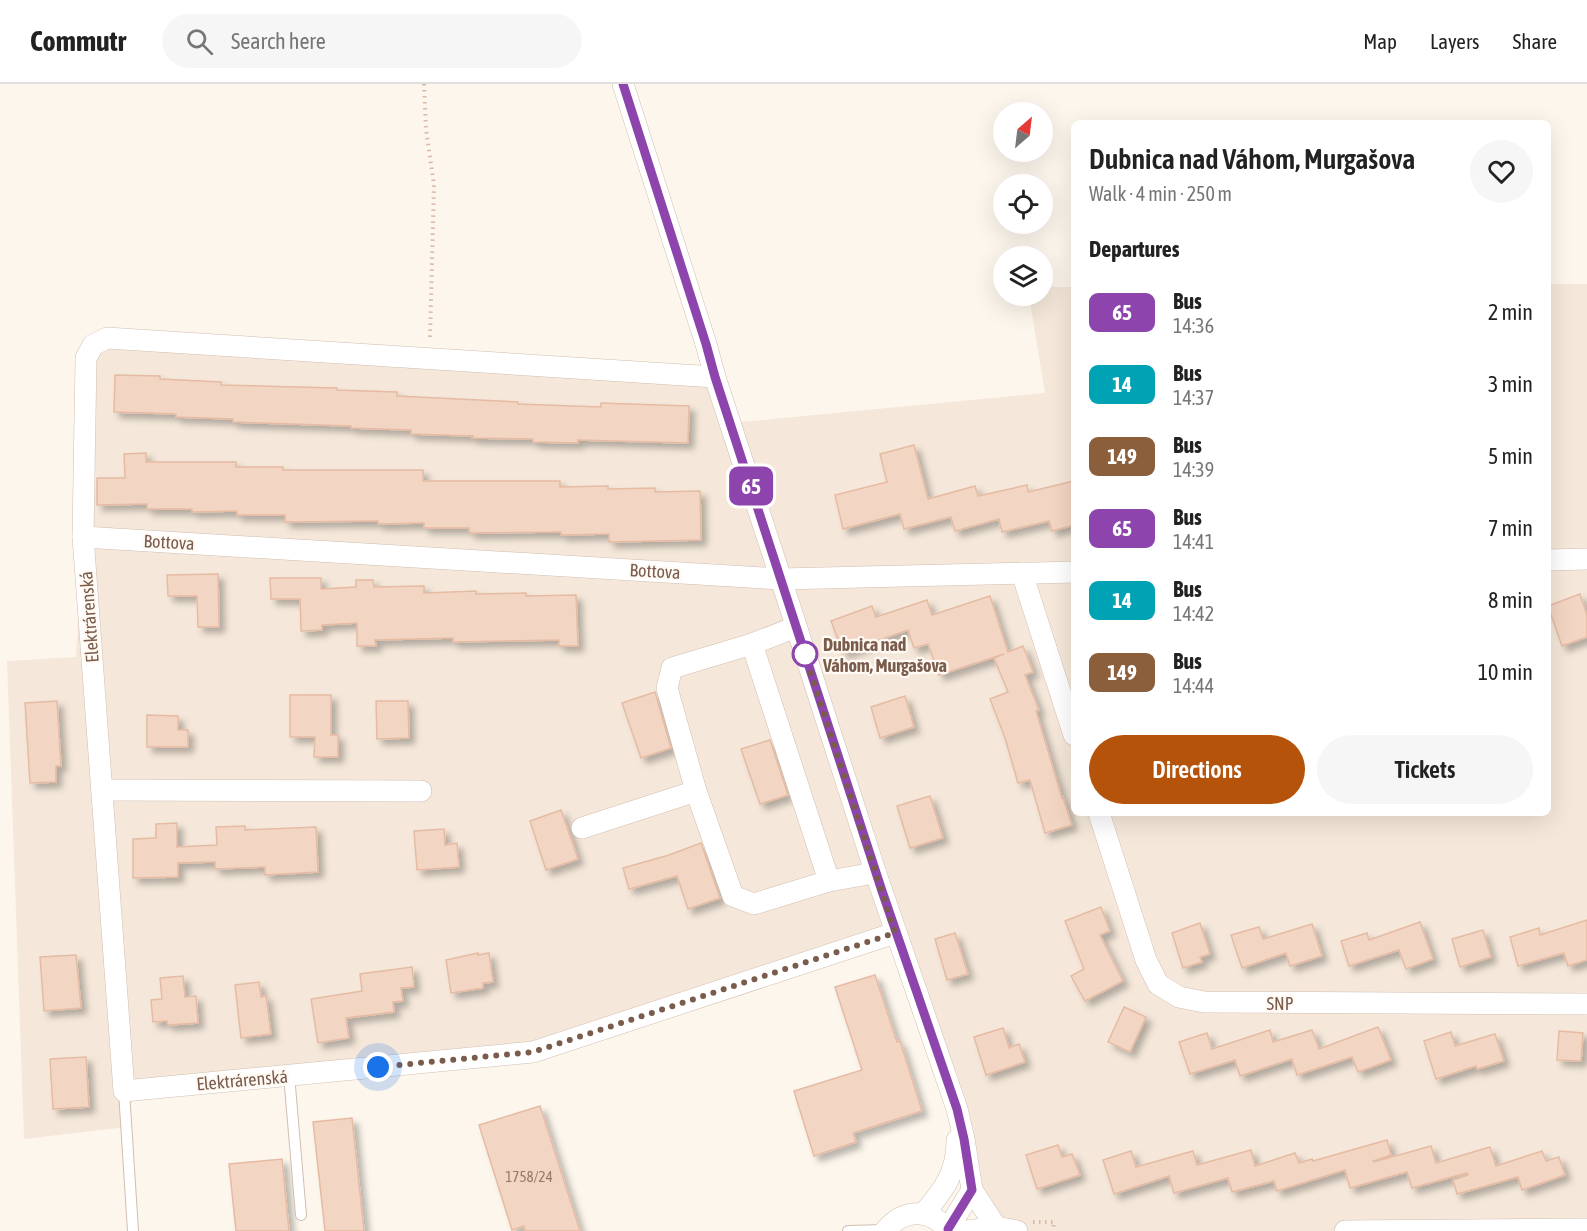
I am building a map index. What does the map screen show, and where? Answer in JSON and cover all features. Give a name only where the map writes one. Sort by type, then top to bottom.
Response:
[{"type":"street","points":[[623,84],[895,933],[957,1109],[972,1190],[996,1227]]},
{"type":"street","points":[[83,537],[86,358],[93,345],[107,338],[715,377]]},
{"type":"street","name":"Bottova","points":[[83,537],[781,579],[1071,572]]},
{"type":"street","name":"Elektrárenská","points":[[83,537],[124,1091],[533,1052],[895,933]]},
{"type":"street","points":[[1551,560],[1587,559]]},
{"type":"street","points":[[1022,573],[1071,726]]},
{"type":"street","points":[[796,627],[752,644],[672,668],[667,688],[696,791],[733,896],[754,904],[829,881],[875,871]]},
{"type":"street","points":[[752,644],[829,881]]},
{"type":"street","points":[[102,790],[421,791]]},
{"type":"street","points":[[582,828],[696,791]]},
{"type":"street","name":"SNP","points":[[1100,816],[1146,960],[1158,984],[1179,997],[1204,1002],[1587,1004]]},
{"type":"street","points":[[923,1214],[941,1194],[957,1156],[957,1109]]},
{"type":"street","points":[[955,1230],[972,1190]]},
{"type":"street","points":[[885,1231],[892,1222],[912,1214],[934,1217],[955,1230],[1021,1226]]},
{"type":"street","points":[[1345,1231],[1587,1229]]},
{"type":"lane","points":[[289,1075],[301,1215]]},
{"type":"lane","points":[[124,1091],[133,1231]]},
{"type":"lane","points":[[848,1231],[885,1231]]},
{"type":"path","points":[[424,84],[426,129],[434,185],[429,358]]},
{"type":"path","points":[[1021,1226],[1054,1222],[1053,1231]]},
{"type":"shaded area","points":[[1551,284],[1587,284],[1587,1231],[997,1231],[895,933],[533,1052],[125,1091],[127,1127],[24,1139],[7,661],[76,657],[93,345],[715,377],[730,423],[1045,393],[1031,306],[1053,306],[1053,287],[1071,287],[1071,816],[1551,816]]},
{"type":"building","points":[[115,375],[160,376],[160,379],[221,382],[221,385],[397,392],[397,396],[518,402],[518,404],[601,407],[601,403],[689,406],[688,443],[578,440],[578,443],[533,442],[533,439],[411,434],[411,430],[233,422],[233,419],[176,417],[176,414],[114,412]]},
{"type":"building","points":[[914,445],[928,499],[975,486],[978,496],[1027,485],[1028,492],[1071,482],[1071,526],[1052,531],[1049,521],[1002,532],[999,519],[955,531],[951,517],[904,529],[900,514],[843,529],[835,495],[887,482],[880,454]]},
{"type":"building","points":[[146,453],[146,462],[236,462],[236,467],[283,467],[283,470],[423,470],[423,481],[560,481],[560,487],[608,486],[608,489],[655,488],[655,492],[700,491],[701,540],[609,542],[609,534],[470,533],[469,528],[424,528],[424,523],[285,522],[285,515],[237,515],[237,511],[192,512],[192,509],[147,509],[147,504],[97,505],[97,478],[125,478],[124,454]]},
{"type":"building","points":[[218,574],[219,627],[198,627],[197,596],[168,596],[167,575]]},
{"type":"building","points":[[270,578],[321,578],[321,589],[356,587],[356,580],[373,580],[374,587],[424,586],[424,593],[476,591],[476,594],[526,593],[526,596],[576,595],[578,646],[559,646],[559,640],[453,642],[453,638],[375,640],[376,646],[357,646],[357,623],[322,625],[322,630],[301,631],[300,599],[271,599]]},
{"type":"building","points":[[1580,594],[1587,615],[1587,637],[1562,646],[1551,615],[1551,605]]},
{"type":"building","points":[[990,596],[1008,652],[1023,646],[1033,672],[1025,675],[1039,710],[1036,711],[1072,825],[1045,833],[1030,780],[1018,783],[1005,738],[990,699],[1008,692],[994,658],[1004,654],[939,675],[928,644],[914,648],[908,630],[843,653],[831,621],[872,606],[876,617],[927,600],[932,615]]},
{"type":"building","points":[[655,692],[671,748],[641,758],[622,703]]},
{"type":"building","points":[[290,695],[331,695],[331,735],[338,735],[338,757],[314,757],[315,737],[290,737]]},
{"type":"building","points":[[905,696],[914,727],[880,738],[871,707]]},
{"type":"building","points":[[57,701],[61,766],[56,766],[56,782],[30,783],[25,703]]},
{"type":"building","points":[[376,701],[408,701],[409,738],[377,739]]},
{"type":"building","points":[[147,715],[178,716],[178,730],[188,730],[188,747],[147,747]]},
{"type":"building","points":[[770,740],[788,795],[760,804],[741,749]]},
{"type":"building","points":[[930,796],[943,838],[910,848],[897,806]]},
{"type":"building","points":[[561,810],[578,859],[546,870],[530,821]]},
{"type":"building","points":[[177,823],[177,847],[217,845],[216,827],[245,826],[245,830],[316,827],[318,872],[265,875],[265,867],[215,869],[215,862],[178,863],[178,877],[133,878],[133,839],[156,838],[156,824]]},
{"type":"building","points":[[444,829],[445,845],[457,843],[459,867],[417,870],[414,831]]},
{"type":"building","points":[[701,843],[720,898],[688,909],[677,876],[629,889],[623,868]]},
{"type":"building","points":[[1101,907],[1110,931],[1100,935],[1123,981],[1085,1001],[1071,976],[1084,969],[1065,921]]},
{"type":"building","points":[[1587,920],[1587,960],[1568,966],[1564,953],[1518,966],[1510,937],[1539,928],[1540,935]]},
{"type":"building","points":[[1420,922],[1433,959],[1406,969],[1399,950],[1349,966],[1341,941],[1367,933],[1369,940]]},
{"type":"building","points":[[1200,923],[1210,954],[1200,957],[1202,962],[1183,968],[1172,933]]},
{"type":"building","points":[[1312,924],[1322,956],[1290,966],[1286,953],[1242,968],[1231,935],[1259,927],[1263,939]]},
{"type":"building","points":[[1483,930],[1491,957],[1460,967],[1452,939]]},
{"type":"building","points":[[955,933],[968,974],[947,980],[935,939]]},
{"type":"building","points":[[478,953],[478,955],[489,953],[493,982],[483,983],[483,988],[451,993],[446,960]]},
{"type":"building","points":[[76,955],[81,1008],[44,1011],[40,957]]},
{"type":"building","points":[[412,967],[414,987],[401,988],[403,1001],[393,1002],[394,1012],[346,1018],[349,1038],[318,1043],[311,999],[362,991],[360,974]]},
{"type":"building","points":[[875,975],[897,1042],[900,1041],[922,1111],[853,1133],[856,1142],[814,1156],[794,1091],[862,1070],[835,987]]},
{"type":"building","points":[[183,976],[185,997],[196,996],[198,1023],[168,1025],[167,1021],[153,1022],[151,1000],[162,999],[160,978]]},
{"type":"building","points":[[259,982],[261,997],[266,996],[271,1034],[241,1038],[235,985]]},
{"type":"building","points":[[1124,1007],[1146,1017],[1130,1052],[1108,1042]]},
{"type":"building","points":[[1378,1027],[1391,1060],[1358,1072],[1352,1057],[1297,1075],[1292,1059],[1240,1076],[1235,1060],[1190,1074],[1179,1042],[1207,1033],[1212,1049],[1270,1030],[1273,1042],[1312,1030],[1319,1049]]},
{"type":"building","points":[[1003,1028],[1009,1048],[1019,1044],[1025,1062],[986,1075],[974,1037]]},
{"type":"building","points":[[1559,1031],[1583,1033],[1581,1061],[1557,1060]]},
{"type":"building","points":[[1451,1032],[1455,1046],[1495,1034],[1504,1061],[1477,1069],[1476,1066],[1436,1079],[1424,1041]]},
{"type":"building","points":[[86,1057],[89,1107],[53,1109],[50,1059]]},
{"type":"building","points":[[540,1106],[580,1231],[525,1231],[524,1226],[512,1230],[479,1125]]},
{"type":"building","points":[[352,1118],[364,1231],[325,1231],[313,1122]]},
{"type":"building","points":[[1387,1140],[1391,1155],[1374,1162],[1431,1146],[1436,1163],[1490,1147],[1496,1166],[1542,1151],[1546,1161],[1559,1157],[1565,1175],[1522,1190],[1518,1177],[1457,1194],[1453,1180],[1468,1175],[1467,1173],[1412,1188],[1407,1172],[1350,1188],[1345,1170],[1277,1191],[1274,1181],[1232,1192],[1228,1178],[1174,1193],[1169,1176],[1114,1194],[1103,1160],[1131,1151],[1136,1167],[1193,1151],[1197,1165],[1251,1150],[1255,1166],[1295,1153],[1299,1163]]},
{"type":"building","points":[[1058,1145],[1062,1157],[1072,1154],[1080,1175],[1037,1189],[1026,1155]]},
{"type":"building","points":[[282,1159],[289,1231],[236,1231],[229,1164]]},
{"type":"bus line","name":"65","points":[[623,84],[895,933],[957,1109],[972,1190],[948,1229]]},
{"type":"place","name":"Dubnica nad Váhom, Murgašova","points":[[805,654]]},
{"type":"route","points":[[378,1067],[533,1052],[895,933],[803,649],[805,654]]}]
